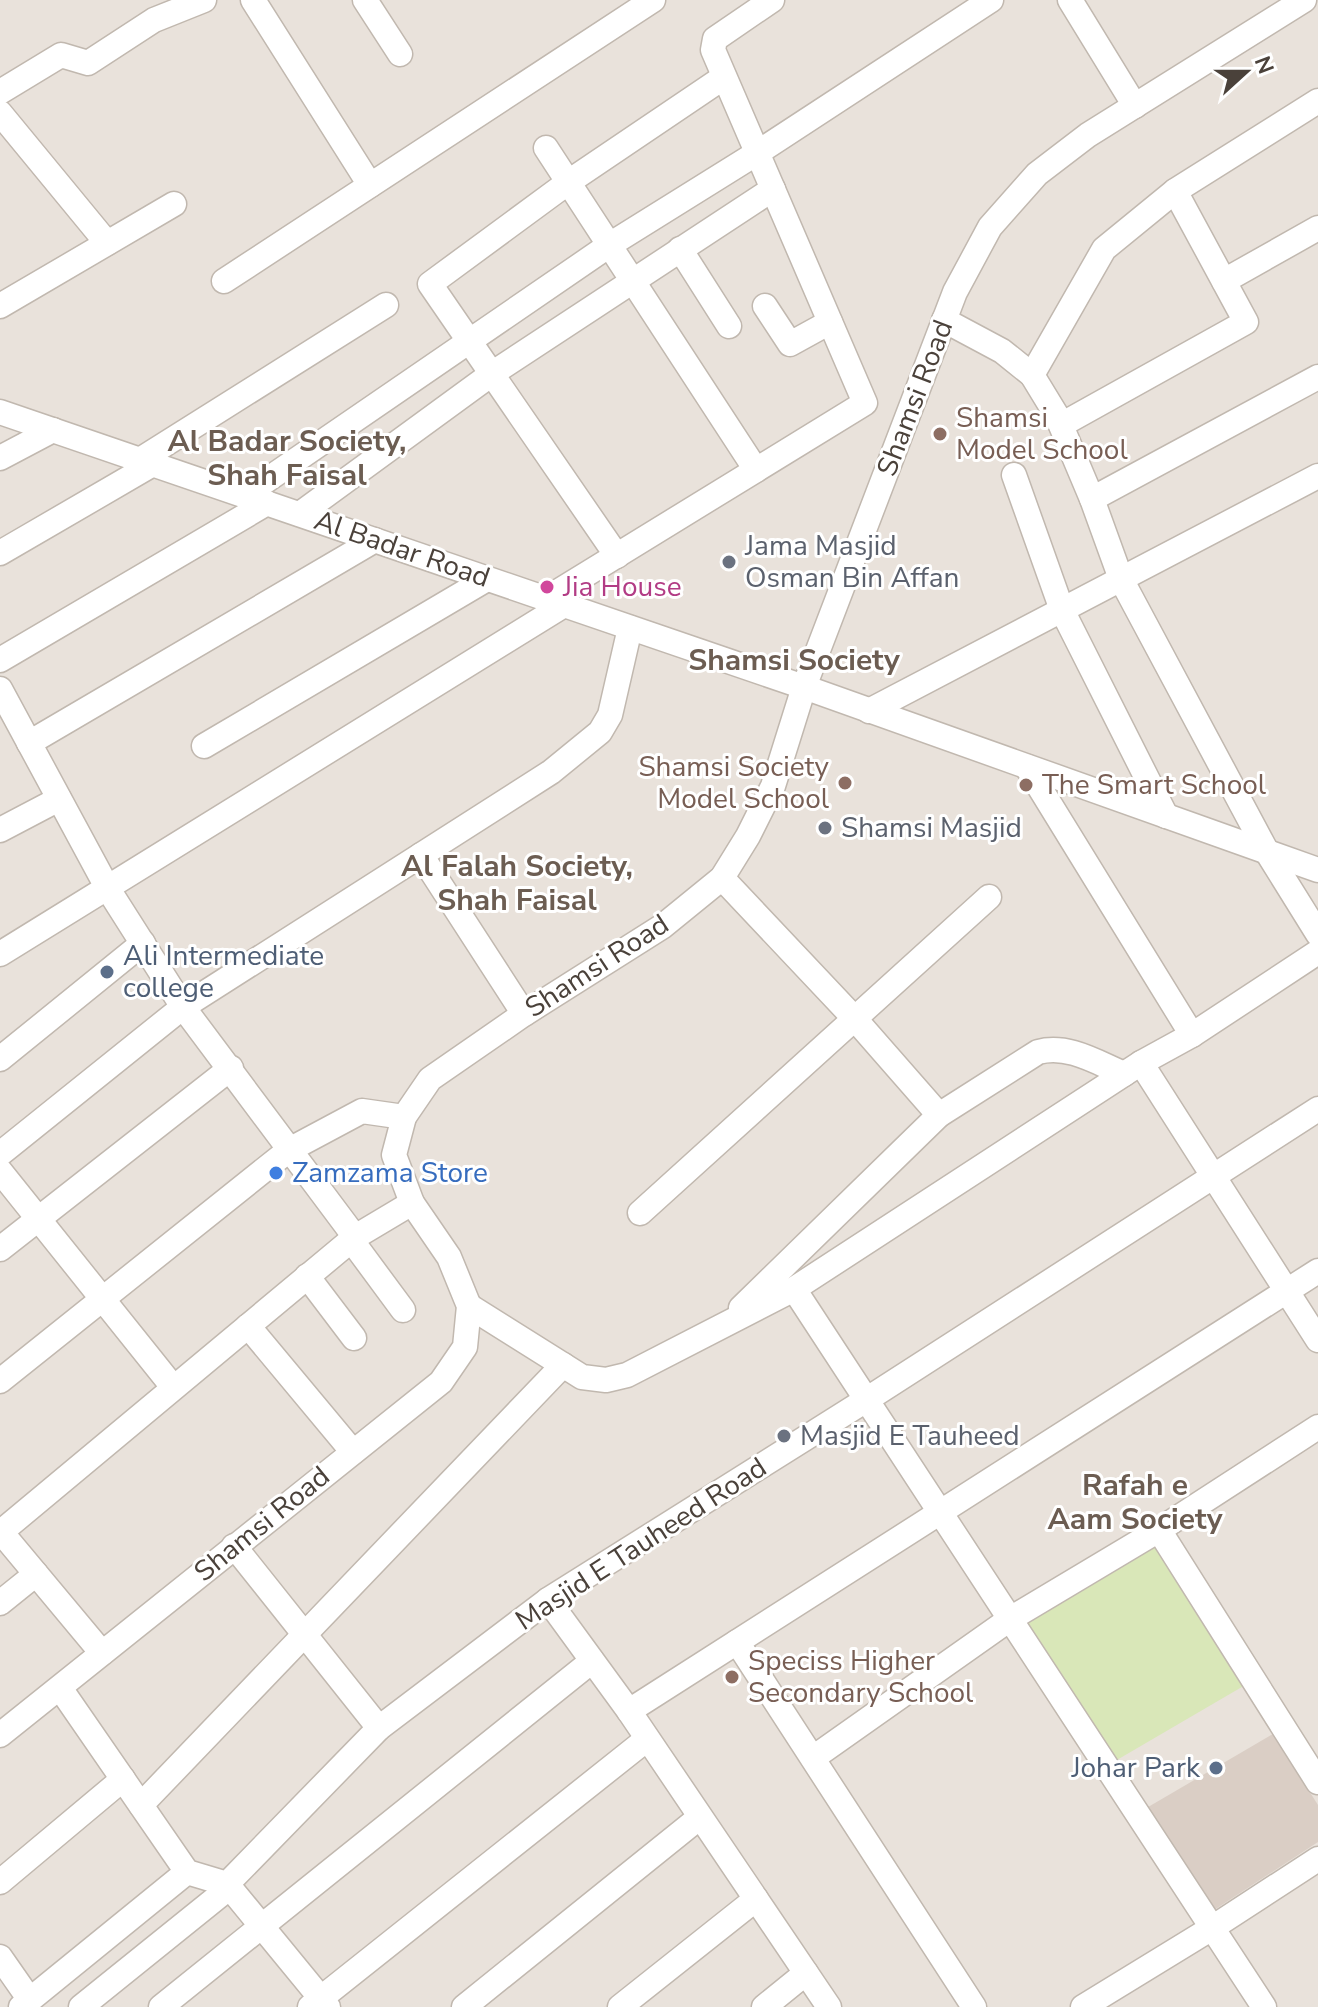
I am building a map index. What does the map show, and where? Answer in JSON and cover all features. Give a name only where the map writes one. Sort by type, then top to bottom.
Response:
[{"type":"street","points":[[0,92],[61,55],[88,63],[154,20],[204,0]]},
{"type":"street","points":[[253,0],[370,185]]},
{"type":"street","points":[[365,0],[400,54]]},
{"type":"street","points":[[224,281],[653,0]]},
{"type":"street","points":[[0,954],[108,889],[555,602],[617,556],[865,403],[713,50],[715,39],[772,0]]},
{"type":"street","points":[[0,660],[256,499],[470,340],[611,244],[991,0]]},
{"type":"street","points":[[1070,0],[1135,106]]},
{"type":"street","name":"Shamsi Road","points":[[0,1735],[441,1382],[465,1347],[469,1306],[449,1257],[412,1203],[394,1155],[404,1117],[430,1079],[524,1014],[663,926],[722,878],[773,786],[804,687],[944,320],[955,292],[990,227],[1037,174],[1088,135],[1304,0]]},
{"type":"street","points":[[617,556],[430,284],[570,181],[724,77]]},
{"type":"street","points":[[1032,375],[1104,249],[1175,191],[1318,101]]},
{"type":"street","points":[[0,113],[107,243]]},
{"type":"street","points":[[546,148],[756,470]]},
{"type":"street","points":[[300,514],[493,373],[773,189]]},
{"type":"street","points":[[1061,425],[1246,322],[1175,191]]},
{"type":"street","points":[[0,306],[174,204]]},
{"type":"street","points":[[1224,281],[1318,228]]},
{"type":"street","points":[[680,249],[729,326]]},
{"type":"street","points":[[0,553],[147,462],[386,305]]},
{"type":"street","points":[[765,306],[790,344],[830,322]]},
{"type":"street","points":[[944,320],[1002,351],[1032,375],[1061,425],[1121,579],[1267,852],[1318,934]]},
{"type":"street","points":[[1092,499],[1318,377]]},
{"type":"street","name":"Al Badar Road","points":[[0,412],[804,687],[1267,852],[1315,866]]},
{"type":"street","points":[[0,458],[53,430]]},
{"type":"street","points":[[1014,475],[1062,610],[1166,816]]},
{"type":"street","points":[[869,711],[1318,476]]},
{"type":"street","points":[[29,743],[375,540]]},
{"type":"street","points":[[204,746],[487,579]]},
{"type":"street","points":[[0,1154],[183,1007],[551,772],[600,732],[610,715],[630,628]]},
{"type":"street","points":[[0,689],[108,889],[183,1007],[231,1068],[403,1310]]},
{"type":"street","points":[[1027,767],[1192,1035]]},
{"type":"street","points":[[0,830],[59,799]]},
{"type":"street","points":[[421,855],[524,1014]]},
{"type":"street","points":[[722,878],[855,1019],[939,1115]]},
{"type":"street","points":[[640,1213],[989,897]]},
{"type":"street","points":[[0,1059],[143,943]]},
{"type":"street","points":[[469,1306],[582,1377],[606,1380],[627,1375],[794,1289],[1132,1068],[1192,1035],[1318,952]]},
{"type":"street","points":[[721,1327],[939,1115],[1038,1052],[1053,1048],[1132,1068],[1214,1176],[1318,1340]]},
{"type":"street","points":[[0,1249],[231,1068]]},
{"type":"street","name":"Masjid E Tauheed Road","points":[[81,2007],[228,1885],[379,1728],[548,1600],[1318,1109]]},
{"type":"street","points":[[0,1381],[289,1150],[362,1111],[404,1117]]},
{"type":"street","points":[[0,1171],[173,1387]]},
{"type":"street","points":[[102,1653],[0,1533],[353,1239],[412,1203]]},
{"type":"street","points":[[629,1711],[1318,1271]]},
{"type":"street","points":[[307,1276],[354,1338]]},
{"type":"street","points":[[794,1289],[1264,2007]]},
{"type":"street","points":[[248,1326],[353,1452]]},
{"type":"street","points":[[141,1805],[563,1365]]},
{"type":"street","points":[[813,1758],[1010,1619],[1159,1530],[1318,1427]]},
{"type":"street","points":[[1159,1530],[1318,1782]]},
{"type":"street","points":[[234,1546],[379,1728]]},
{"type":"street","points":[[0,1603],[36,1574]]},
{"type":"street","points":[[548,1600],[629,1711],[829,2007]]},
{"type":"street","points":[[737,1642],[974,2007]]},
{"type":"street","points":[[161,2007],[592,1661]]},
{"type":"street","points":[[60,1688],[187,1872],[228,1885],[320,2004],[647,1739]]},
{"type":"street","points":[[0,1882],[123,1779]]},
{"type":"street","points":[[464,2007],[700,1817]]},
{"type":"street","points":[[1083,2007],[1318,1859]]},
{"type":"street","points":[[0,1957],[25,2003],[187,1872]]},
{"type":"street","points":[[620,2007],[756,1899]]},
{"type":"street","points":[[764,2007],[806,1973]]},
{"type":"shaded area","points":[[0,0],[1318,0],[1318,2007],[0,2007]]},
{"type":"green space","points":[[1158,1536],[1247,1684],[1110,1764],[1016,1625]]},
{"type":"building","points":[[1273,1734],[1318,1805],[1318,1842],[1211,1912],[1143,1810]]},
{"type":"place","name":"Shamsi Model School","points":[[940,434]]},
{"type":"place","name":"Jama Masjid Osman Bin Affan","points":[[729,562]]},
{"type":"place","name":"Jia House","points":[[547,587]]},
{"type":"place","name":"Shamsi Society Model School","points":[[845,783]]},
{"type":"place","name":"The Smart School","points":[[1026,785]]},
{"type":"place","name":"Shamsi Masjid","points":[[825,828]]},
{"type":"place","name":"Ali Intermediate college","points":[[107,972]]},
{"type":"place","name":"Zamzama Store","points":[[276,1173]]},
{"type":"place","name":"Masjid E Tauheed","points":[[784,1436]]},
{"type":"place","name":"Speciss Higher Secondary School","points":[[732,1677]]},
{"type":"place","name":"Johar Park","points":[[1216,1768]]},
{"type":"district","name":"Al Badar Society, Shah Faisal","points":[[287,458]]},
{"type":"district","name":"Shamsi Society","points":[[794,660]]},
{"type":"district","name":"Al Falah Society, Shah Faisal","points":[[517,883]]},
{"type":"district","name":"Rafah e Aam Society","points":[[1135,1502]]}]
